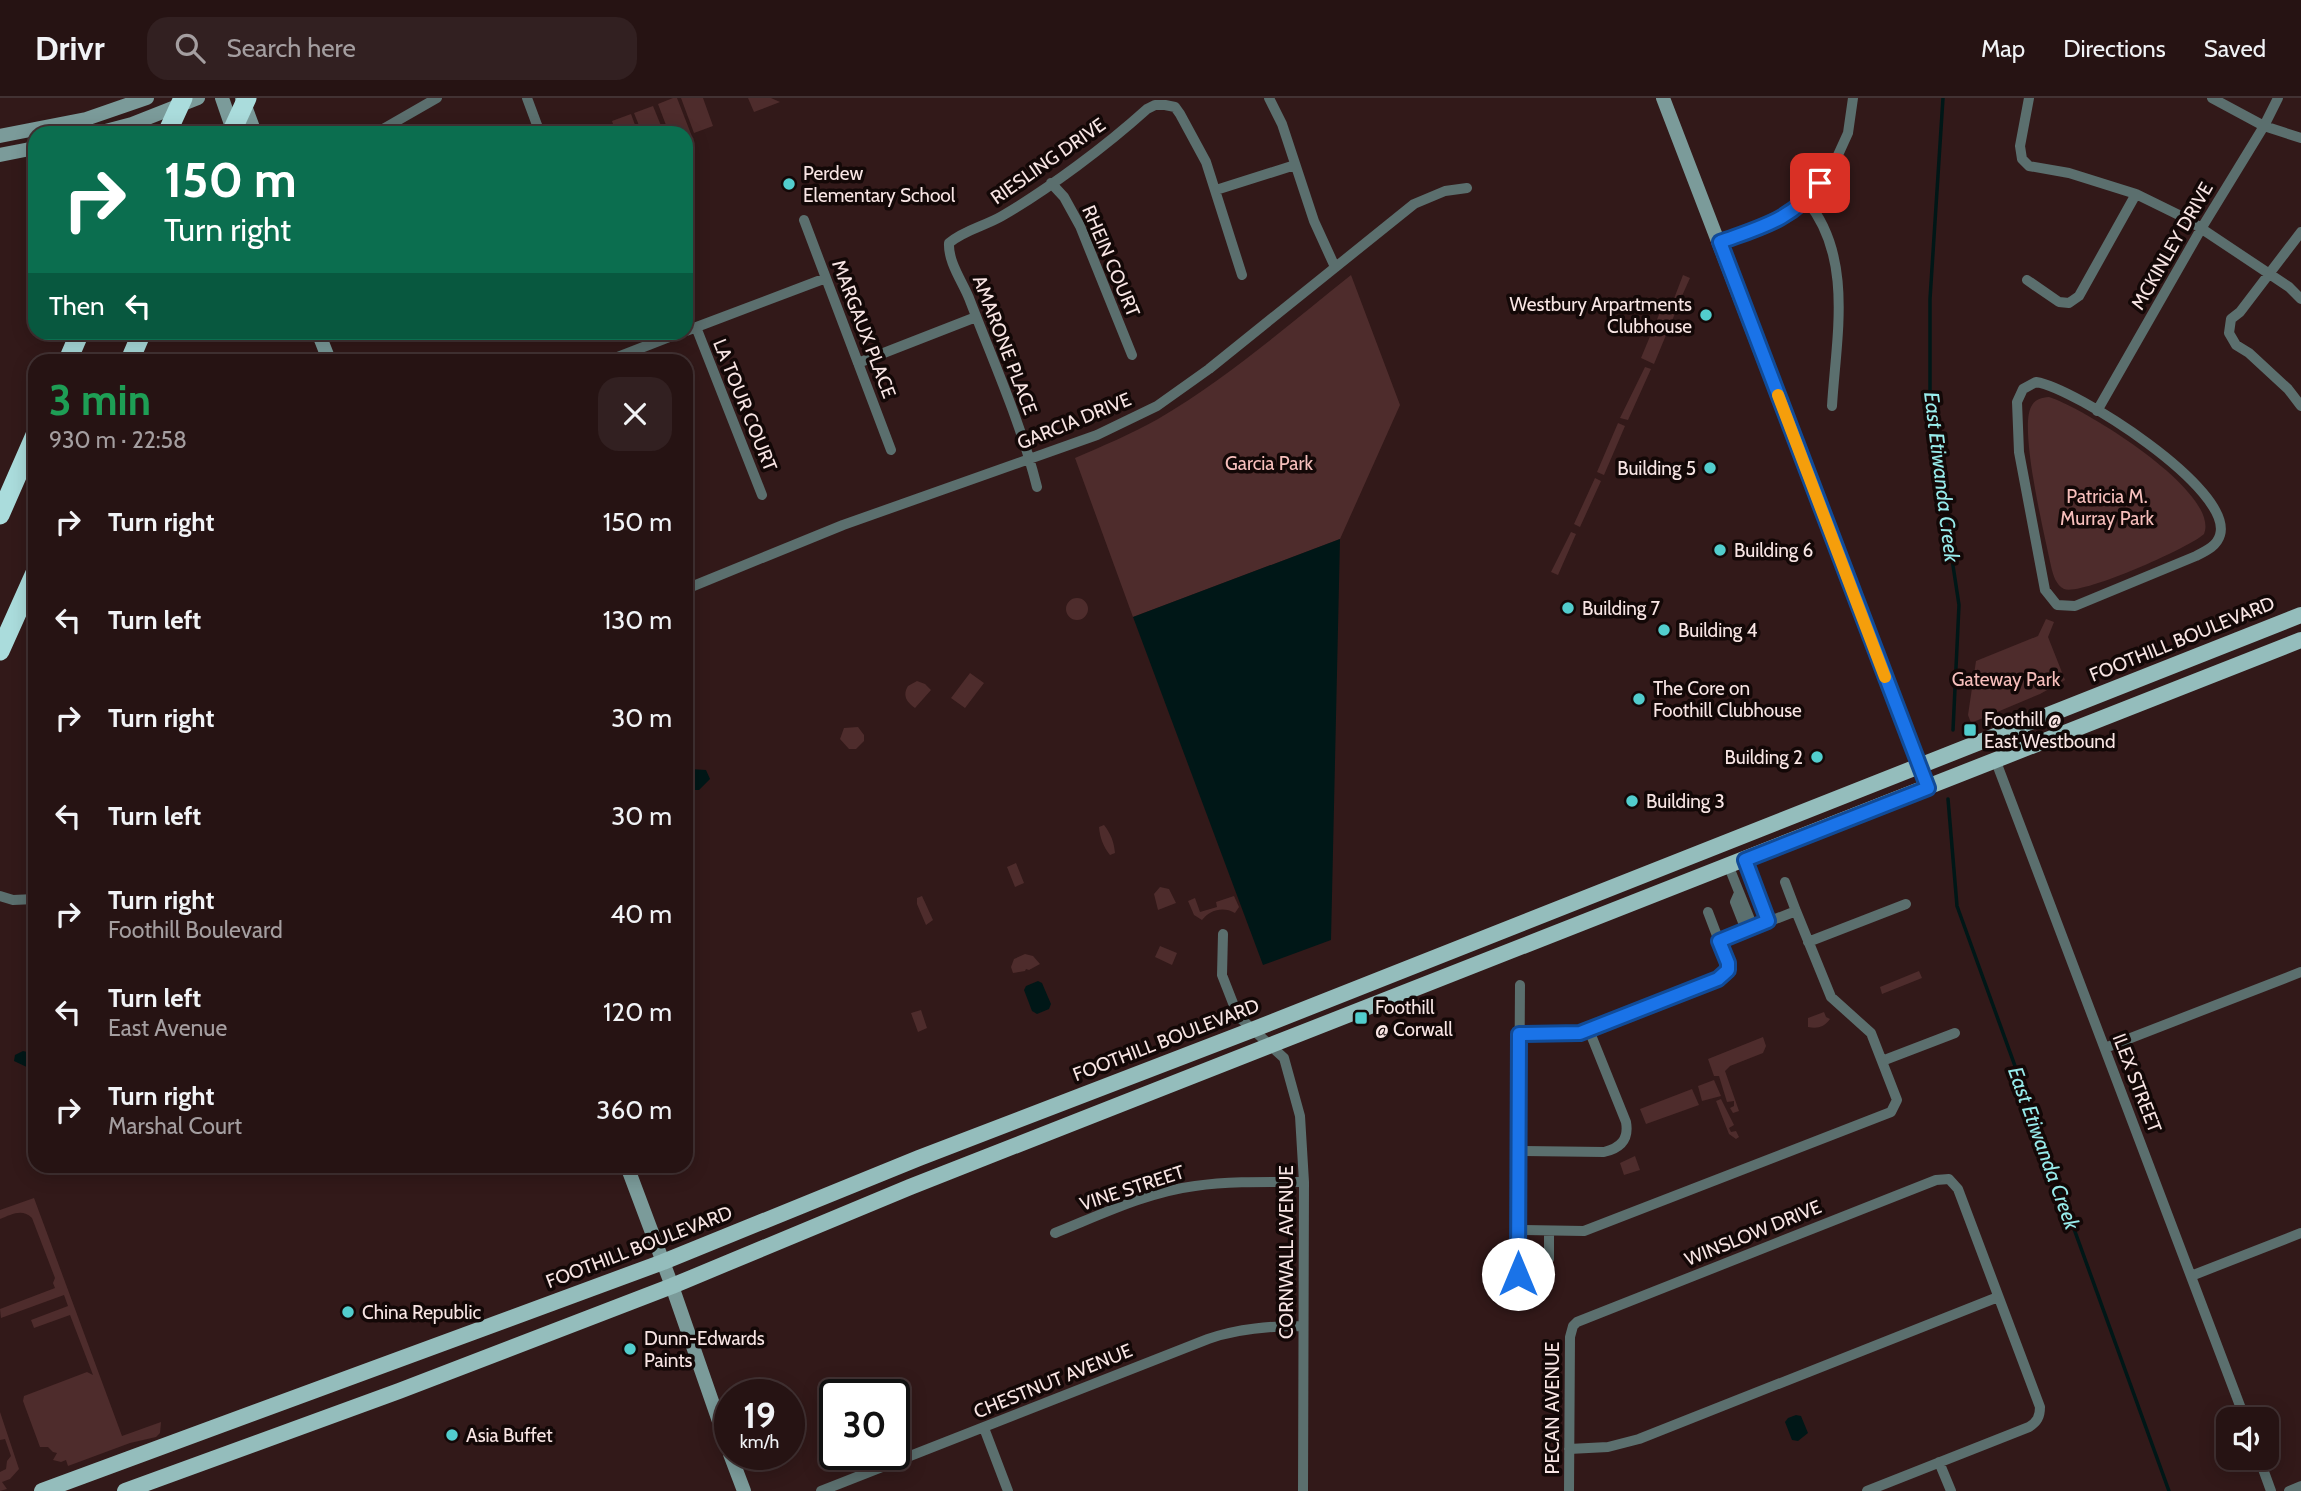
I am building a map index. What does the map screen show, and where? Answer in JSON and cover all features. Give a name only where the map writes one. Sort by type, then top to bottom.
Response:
[{"type":"highway","points":[[170,126],[183,98]]},
{"type":"highway","points":[[235,126],[244,98]]},
{"type":"highway","points":[[0,515],[28,451]]},
{"type":"highway","points":[[0,651],[28,589]]},
{"type":"main road","points":[[51,126],[86,119],[147,98]]},
{"type":"main road","points":[[124,126],[198,98]]},
{"type":"main road","points":[[222,98],[231,126]]},
{"type":"main road","points":[[244,98],[253,126]]},
{"type":"main road","points":[[1663,98],[1928,788]]},
{"type":"main road","points":[[0,136],[28,130]]},
{"type":"main road","points":[[0,155],[28,149]]},
{"type":"main road","name":"FOOTHILL BOULEVARD","points":[[42,1491],[663,1262],[919,1158],[1252,1030],[2301,615]]},
{"type":"main road","points":[[125,1491],[398,1391],[672,1286],[911,1187],[2301,640]]},
{"type":"main road","points":[[630,1173],[714,1408]]},
{"type":"main road","points":[[736,1470],[744,1491]]},
{"type":"street","points":[[388,126],[437,98]]},
{"type":"street","points":[[527,98],[537,126]]},
{"type":"street","points":[[1269,98],[1282,124],[1314,221],[1335,267]]},
{"type":"street","points":[[1720,242],[1782,219],[1807,201],[1833,166],[1848,133],[1853,98]]},
{"type":"street","points":[[2029,98],[2020,146],[2022,159],[2029,166],[2069,173],[2136,194],[2187,219],[2289,287],[2301,299]]},
{"type":"street","points":[[2212,98],[2264,126],[2301,138]]},
{"type":"street","name":"MCKINLEY DRIVE","points":[[2097,411],[2278,98]]},
{"type":"street","name":"RIESLING DRIVE","points":[[950,243],[955,238],[1002,216],[1155,105],[1175,107],[1206,162],[1216,190]]},
{"type":"street","points":[[1242,275],[1216,190],[1295,165]]},
{"type":"street","name":"RHEIN COURT","points":[[1051,183],[1064,197],[1080,226],[1132,355]]},
{"type":"street","name":"GARCIA DRIVE","points":[[693,586],[843,525],[1097,435],[1157,406],[1209,369],[1414,204],[1445,191],[1466,188]]},
{"type":"street","points":[[2027,280],[2059,302],[2069,303],[2078,296],[2136,194]]},
{"type":"street","points":[[1807,201],[1820,218],[1831,242],[1838,270],[1832,406]]},
{"type":"street","name":"MARGAUX PLACE","points":[[804,220],[891,450]]},
{"type":"street","points":[[2301,232],[2241,312],[2231,319],[2229,333],[2236,345],[2249,353],[2288,389],[2301,406]]},
{"type":"street","name":"AMARONE PLACE","points":[[950,243],[948,253],[962,279],[1030,459],[1037,487]]},
{"type":"street","points":[[693,328],[825,278]]},
{"type":"street","points":[[858,363],[976,317]]},
{"type":"street","points":[[626,354],[662,340]]},
{"type":"street","name":"LA TOUR COURT","points":[[692,340],[762,495]]},
{"type":"street","points":[[2036,382],[2048,384],[2097,411],[2138,435],[2196,484],[2217,512],[2221,527],[2220,536],[2215,545],[2196,556],[2075,606],[2056,605],[2045,590],[2019,452],[2017,402],[2023,389],[2036,382]]},
{"type":"street","name":"ILEX STREET","points":[[1995,760],[2240,1407]]},
{"type":"street","points":[[1745,860],[1768,921]]},
{"type":"street","points":[[1729,867],[1749,929]]},
{"type":"street","points":[[1519,1230],[1584,1231],[1891,1112],[1897,1100],[1871,1033],[1831,997],[1784,882]]},
{"type":"street","points":[[0,896],[13,900],[28,899]]},
{"type":"street","points":[[1808,942],[1906,904]]},
{"type":"street","points":[[1719,941],[1796,911]]},
{"type":"street","points":[[1519,1034],[1580,1033],[1725,974],[1728,963],[1708,912]]},
{"type":"street","name":"CORNWALL AVENUE","points":[[1223,934],[1222,975],[1238,1016],[1284,1058],[1298,1104],[1303,1141],[1304,1182],[1303,1491]]},
{"type":"street","points":[[2105,1048],[2301,972]]},
{"type":"street","points":[[1518,1274],[1520,985]]},
{"type":"street","points":[[1519,1151],[1604,1152],[1614,1150],[1627,1136],[1626,1122],[1589,1030]]},
{"type":"street","points":[[1882,1061],[1955,1033]]},
{"type":"street","name":"WINSLOW DRIVE","points":[[1573,1326],[1582,1319],[1936,1180],[1949,1180],[1958,1189],[1998,1297]]},
{"type":"street","name":"VINE STREET","points":[[1055,1233],[1134,1202],[1193,1186],[1239,1181],[1304,1182]]},
{"type":"street","points":[[1549,1231],[1549,1259]]},
{"type":"street","points":[[2191,1276],[2301,1233]]},
{"type":"street","points":[[1569,1449],[1608,1447],[1639,1439],[1998,1297],[2040,1407],[2038,1420],[2029,1427],[1867,1491]]},
{"type":"street","name":"CHESTNUT AVENUE","points":[[821,1491],[849,1486],[984,1428],[1219,1335],[1272,1326],[1303,1326]]},
{"type":"street","name":"PECAN AVENUE","points":[[1569,1491],[1570,1337],[1573,1326]]},
{"type":"street","points":[[984,1428],[1008,1491]]},
{"type":"street","points":[[1940,1462],[1951,1491]]},
{"type":"street","points":[[2263,1470],[2271,1491]]},
{"type":"street","points":[[2289,1491],[2301,1486]]},
{"type":"green space","points":[[677,98],[688,126],[666,126],[658,104]]},
{"type":"green space","points":[[681,98],[703,98],[713,126],[694,133]]},
{"type":"green space","points":[[748,98],[771,98],[780,102],[754,112]]},
{"type":"green space","points":[[653,106],[661,126],[639,126],[634,113]]},
{"type":"green space","points":[[631,114],[635,126],[614,126],[612,121]]},
{"type":"green space","name":"Garcia Park","points":[[1351,275],[1400,405],[1340,539],[1133,617],[1075,458],[1138,430],[1184,403],[1257,351]]},
{"type":"green space","points":[[1683,275],[1690,278],[1677,307],[1672,304]]},
{"type":"green space","points":[[1663,305],[1676,311],[1654,364],[1641,358]]},
{"type":"green space","points":[[1645,367],[1651,369],[1628,420],[1620,418]]},
{"type":"green space","name":"Patricia M. Murray Park","points":[[2049,397],[2118,434],[2172,475],[2192,496],[2204,517],[2204,534],[2158,559],[2112,578],[2074,589],[2061,587],[2051,566],[2034,484],[2028,437],[2031,407],[2038,399]]},
{"type":"green space","points":[[1618,423],[1625,426],[1604,475],[1597,472]]},
{"type":"green space","points":[[1595,478],[1601,481],[1580,527],[1574,524]]},
{"type":"green space","points":[[1571,532],[1576,534],[1558,575],[1551,572]]},
{"type":"green space","points":[[1077,598],[1085,601],[1088,609],[1085,617],[1077,620],[1069,617],[1066,609],[1069,601]]},
{"type":"green space","name":"Gateway Park","points":[[2046,619],[2054,622],[2048,637],[2065,680],[2040,694],[1971,723],[1968,715],[1976,661],[2038,636]]},
{"type":"green space","points":[[970,673],[984,683],[965,708],[951,698]]},
{"type":"green space","points":[[917,681],[931,690],[915,708],[905,693],[908,686]]},
{"type":"green space","points":[[858,727],[864,735],[864,741],[856,749],[849,749],[840,739],[844,728]]},
{"type":"green space","points":[[1104,825],[1114,845],[1115,853],[1110,855],[1100,835],[1099,827]]},
{"type":"green space","points":[[1016,863],[1024,883],[1015,887],[1007,867]]},
{"type":"green space","points":[[1160,887],[1169,889],[1176,903],[1158,910],[1154,894]]},
{"type":"green space","points":[[922,896],[933,920],[926,925],[917,904],[917,898]]},
{"type":"green space","points":[[1234,896],[1239,907],[1235,913],[1217,910],[1202,920],[1194,915],[1188,901],[1195,898],[1200,912],[1217,907],[1216,902]]},
{"type":"green space","points":[[1160,946],[1177,953],[1172,965],[1155,957]]},
{"type":"green space","points":[[1025,954],[1033,956],[1040,964],[1029,970],[1013,973],[1011,967],[1014,959]]},
{"type":"green space","points":[[1919,971],[1922,978],[1882,994],[1880,987]]},
{"type":"green space","points":[[921,1010],[927,1028],[918,1032],[911,1013]]},
{"type":"green space","points":[[1824,1012],[1830,1019],[1825,1024],[1808,1027],[1808,1018]]},
{"type":"green space","points":[[1763,1037],[1766,1046],[1763,1053],[1730,1066],[1725,1071],[1739,1111],[1733,1113],[1730,1108],[1734,1106],[1734,1101],[1727,1102],[1719,1076],[1714,1076],[1708,1059]]},
{"type":"green space","points":[[1714,1080],[1721,1096],[1702,1101],[1698,1086]]},
{"type":"green space","points":[[1692,1089],[1699,1105],[1646,1124],[1640,1109]]},
{"type":"green space","points":[[1721,1099],[1734,1125],[1729,1128],[1731,1132],[1736,1131],[1739,1137],[1736,1139],[1729,1134],[1716,1101]]},
{"type":"green space","points":[[1635,1156],[1640,1170],[1624,1175],[1620,1163]]},
{"type":"green space","points":[[34,1198],[122,1436],[161,1422],[160,1433],[156,1437],[130,1443],[68,1466],[66,1460],[53,1460],[57,1453],[48,1447],[40,1447],[23,1401],[24,1396],[87,1372],[93,1375],[70,1315],[34,1328],[31,1320],[68,1306],[64,1295],[1,1318],[0,1309],[55,1288],[55,1278],[32,1218],[20,1213],[0,1219],[0,1210]]},
{"type":"green space","points":[[0,1412],[19,1469],[10,1479],[2,1482],[7,1489],[0,1491],[0,1472],[6,1469],[11,1456],[5,1439],[0,1440]]},
{"type":"shaded area","points":[[1340,539],[1331,940],[1263,965],[1133,617]]},
{"type":"shaded area","points":[[693,769],[706,770],[710,779],[699,790],[693,790]]},
{"type":"shaded area","points":[[1038,981],[1042,983],[1051,1004],[1049,1009],[1037,1014],[1032,1011],[1024,990],[1026,986]]},
{"type":"shaded area","points":[[23,1051],[28,1052],[28,1068],[14,1061],[15,1055]]},
{"type":"shaded area","points":[[1796,1415],[1801,1416],[1808,1433],[1798,1441],[1792,1440],[1785,1422]]},
{"type":"waterway","name":"East Etiwanda Creek","points":[[1943,98],[1930,299],[1930,414],[1959,605],[1953,730]]},
{"type":"waterway","name":"East Etiwanda Creek","points":[[1948,799],[1957,906],[2169,1491]]},
{"type":"slow traffic","points":[[1778,395],[1885,677]]},
{"type":"place","name":"Perdew Elementary School","points":[[789,184]]},
{"type":"place","name":"Westbury Arpartments Clubhouse","points":[[1706,315]]},
{"type":"place","name":"Building 5","points":[[1710,468]]},
{"type":"place","name":"Building 6","points":[[1720,550]]},
{"type":"place","name":"Building 7","points":[[1568,608]]},
{"type":"place","name":"Building 4","points":[[1664,630]]},
{"type":"place","name":"The Core on Foothill Clubhouse","points":[[1639,699]]},
{"type":"place","name":"Foothill @ East Westbound","points":[[1970,730]]},
{"type":"place","name":"Building 2","points":[[1817,757]]},
{"type":"place","name":"Building 3","points":[[1632,801]]},
{"type":"place","name":"Foothill @ Corwall","points":[[1361,1018]]},
{"type":"place","name":"China Republic","points":[[348,1312]]},
{"type":"place","name":"Dunn-Edwards Paints","points":[[630,1349]]},
{"type":"place","name":"Asia Buffet","points":[[452,1435]]},
{"type":"route","points":[[1518,1274],[1519,1034],[1580,1033],[1718,979],[1728,970],[1719,941],[1768,921],[1745,860],[1928,788],[1720,242],[1782,219],[1807,201],[1820,183]]}]
